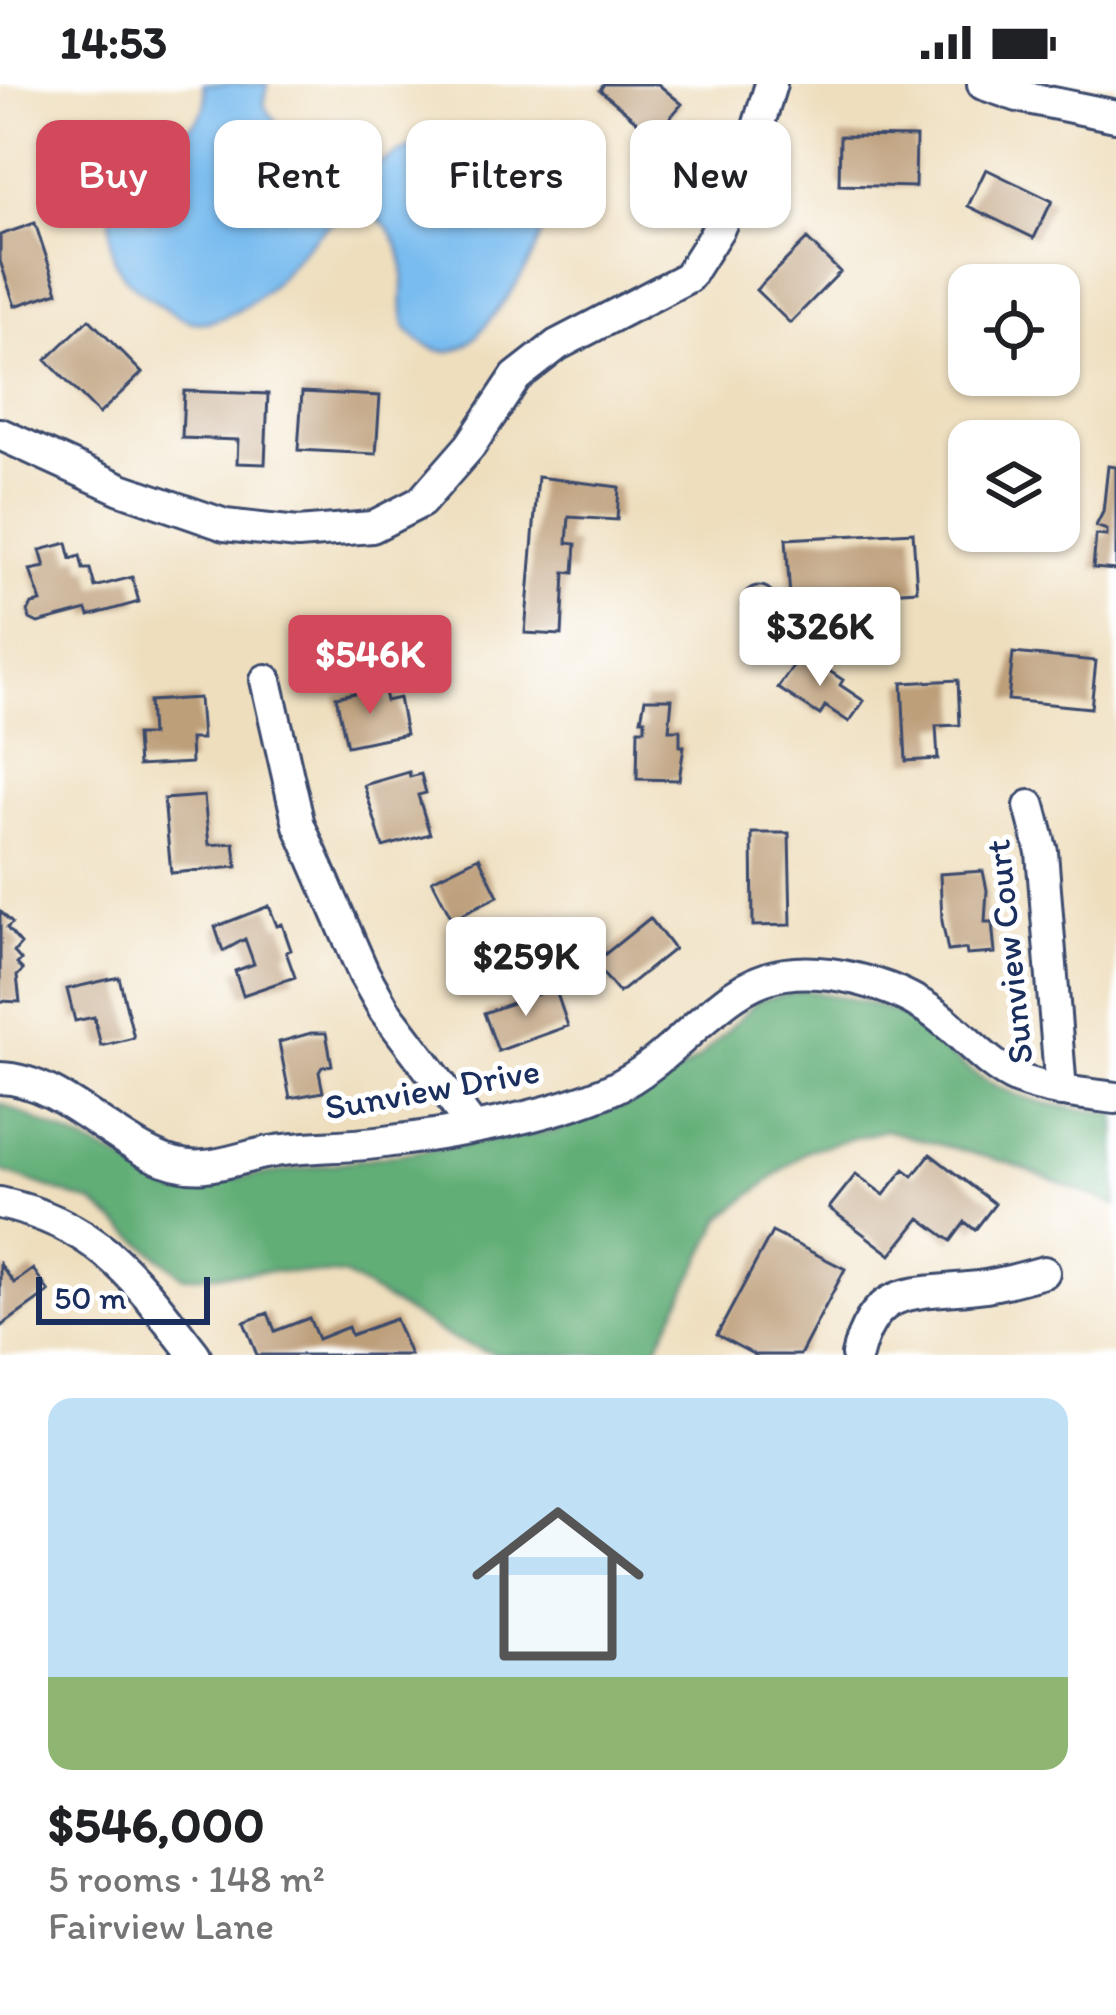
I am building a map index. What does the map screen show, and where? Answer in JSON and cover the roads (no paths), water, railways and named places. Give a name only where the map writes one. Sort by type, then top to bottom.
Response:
[{"type":"street","points":[[0,434],[121,489],[225,525],[298,533],[372,527],[421,502],[470,446],[515,377],[557,345],[688,277],[745,170],[771,84]]},
{"type":"street","points":[[983,84],[1116,116]]},
{"type":"street","points":[[266,680],[299,825],[364,974],[385,1012],[472,1126]]},
{"type":"street","name":"Sunview Court","points":[[1030,806],[1042,852],[1061,1091]]},
{"type":"street","name":"Sunview Drive","points":[[0,1078],[48,1089],[131,1144],[184,1166],[205,1166],[277,1150],[378,1143],[472,1126],[610,1091],[650,1070],[727,998],[785,974],[834,975],[880,987],[925,1006],[1016,1078],[1061,1091],[1116,1098]]},
{"type":"street","points":[[0,1203],[69,1225],[99,1244],[146,1292],[195,1355]]},
{"type":"street","points":[[857,1355],[864,1326],[897,1298],[1044,1272]]},
{"type":"water","points":[[203,84],[268,84],[264,105],[274,120],[214,120],[214,228],[325,228],[254,300],[214,320],[195,322],[166,309],[133,285],[116,262],[110,231],[190,228],[190,126],[204,108]]},
{"type":"water","points":[[406,150],[406,228],[543,228],[524,272],[481,331],[468,343],[446,351],[419,340],[406,328],[402,260],[384,224],[382,161]]}]
